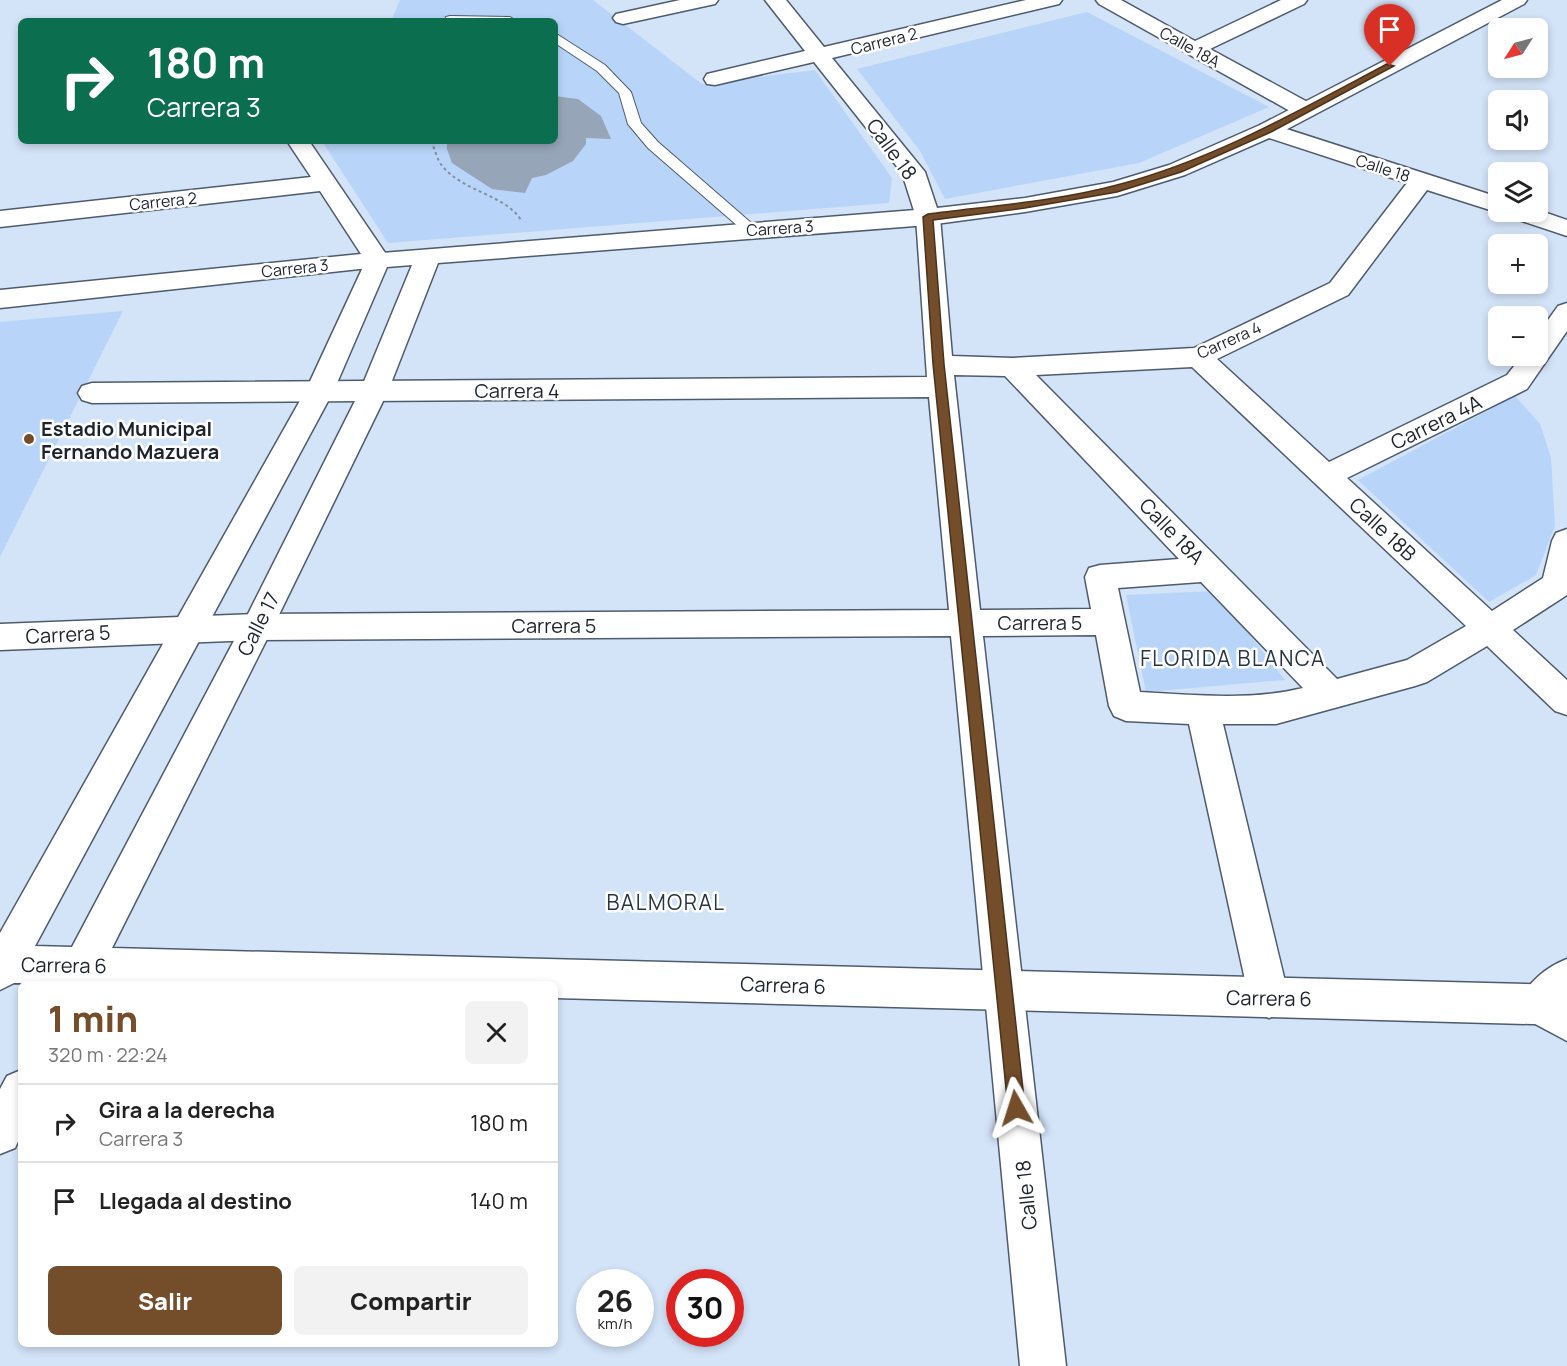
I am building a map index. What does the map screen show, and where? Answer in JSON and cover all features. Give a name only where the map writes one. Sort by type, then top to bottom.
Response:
[{"type":"street","points":[[623,18],[708,0]]},
{"type":"street","name":"Calle 18","points":[[775,0],[913,172],[928,217],[940,376],[1043,1366]]},
{"type":"street","name":"Carrera 2","points":[[715,79],[1052,0]]},
{"type":"street","name":"Calle 18A","points":[[1106,0],[1305,111]]},
{"type":"street","points":[[1194,49],[1297,0]]},
{"type":"street","name":"Carrera 3","points":[[0,299],[378,260],[928,217],[1025,205],[1117,189],[1177,170],[1268,130],[1517,0]]},
{"type":"street","name":"Calle 18","points":[[1268,130],[1488,202]]},
{"type":"street","points":[[1,966],[320,390],[378,260],[299,144]]},
{"type":"street","name":"Carrera 4","points":[[92,393],[374,390],[940,376],[1012,367],[1198,357],[1339,289],[1422,180]]},
{"type":"street","name":"Carrera 2","points":[[0,219],[326,183]]},
{"type":"street","points":[[1548,222],[1567,228]]},
{"type":"street","name":"Calle 17","points":[[78,975],[257,627],[374,390],[428,257]]},
{"type":"street","name":"Carrera 4A","points":[[1548,339],[1567,312]]},
{"type":"street","name":"Calle 18B","points":[[1198,357],[1567,701]]},
{"type":"street","name":"Carrera 4A","points":[[1326,476],[1517,382],[1528,366]]},
{"type":"street","name":"Calle 18A","points":[[1012,367],[1331,695]]},
{"type":"street","points":[[1209,569],[1100,577],[1126,706],[1203,710],[1276,709],[1415,672],[1490,629],[1557,585],[1567,541]]},
{"type":"street","name":"Carrera 5","points":[[0,638],[190,628],[257,627],[1109,622]]},
{"type":"street","points":[[1203,710],[1269,998]]},
{"type":"street","name":"Carrera 6","points":[[1,966],[78,975],[425,981]]},
{"type":"street","points":[[1557,1010],[1567,978]]},
{"type":"street","name":"Carrera 6","points":[[558,983],[1269,998],[1557,1010]]},
{"type":"street","points":[[0,1133],[18,1096]]},
{"type":"lane","points":[[558,39],[601,68],[625,92],[635,124],[653,144],[752,231]]},
{"type":"path","points":[[432,144],[442,166],[467,187],[514,209],[529,232],[528,249]]},
{"type":"shaded area","points":[[400,0],[593,0],[702,84],[815,70],[892,178],[889,203],[388,243],[324,144],[558,144],[558,18],[392,18]]},
{"type":"shaded area","points":[[1087,12],[1269,107],[1139,163],[945,199],[920,151],[857,69]]},
{"type":"shaded area","name":"Estadio Municipal Fernando Mazuera","points":[[123,311],[0,557],[0,322]]},
{"type":"shaded area","points":[[1515,396],[1540,424],[1551,458],[1555,526],[1536,575],[1489,602],[1358,480]]},
{"type":"shaded area","points":[[1215,591],[1285,680],[1146,692],[1126,595]]},
{"type":"building","points":[[558,96],[578,99],[601,116],[611,139],[586,138],[586,144],[573,161],[546,175],[532,178],[525,193],[492,189],[452,163],[447,144],[558,144]]},
{"type":"place","name":"Estadio Municipal Fernando Mazuera","points":[[29,439]]},
{"type":"district","name":"FLORIDA BLANCA","points":[[1233,658]]},
{"type":"district","name":"BALMORAL","points":[[666,902]]},
{"type":"route","points":[[1016,1108],[939,364],[928,217],[1025,205],[1117,189],[1177,170],[1268,130],[1390,66]]}]
